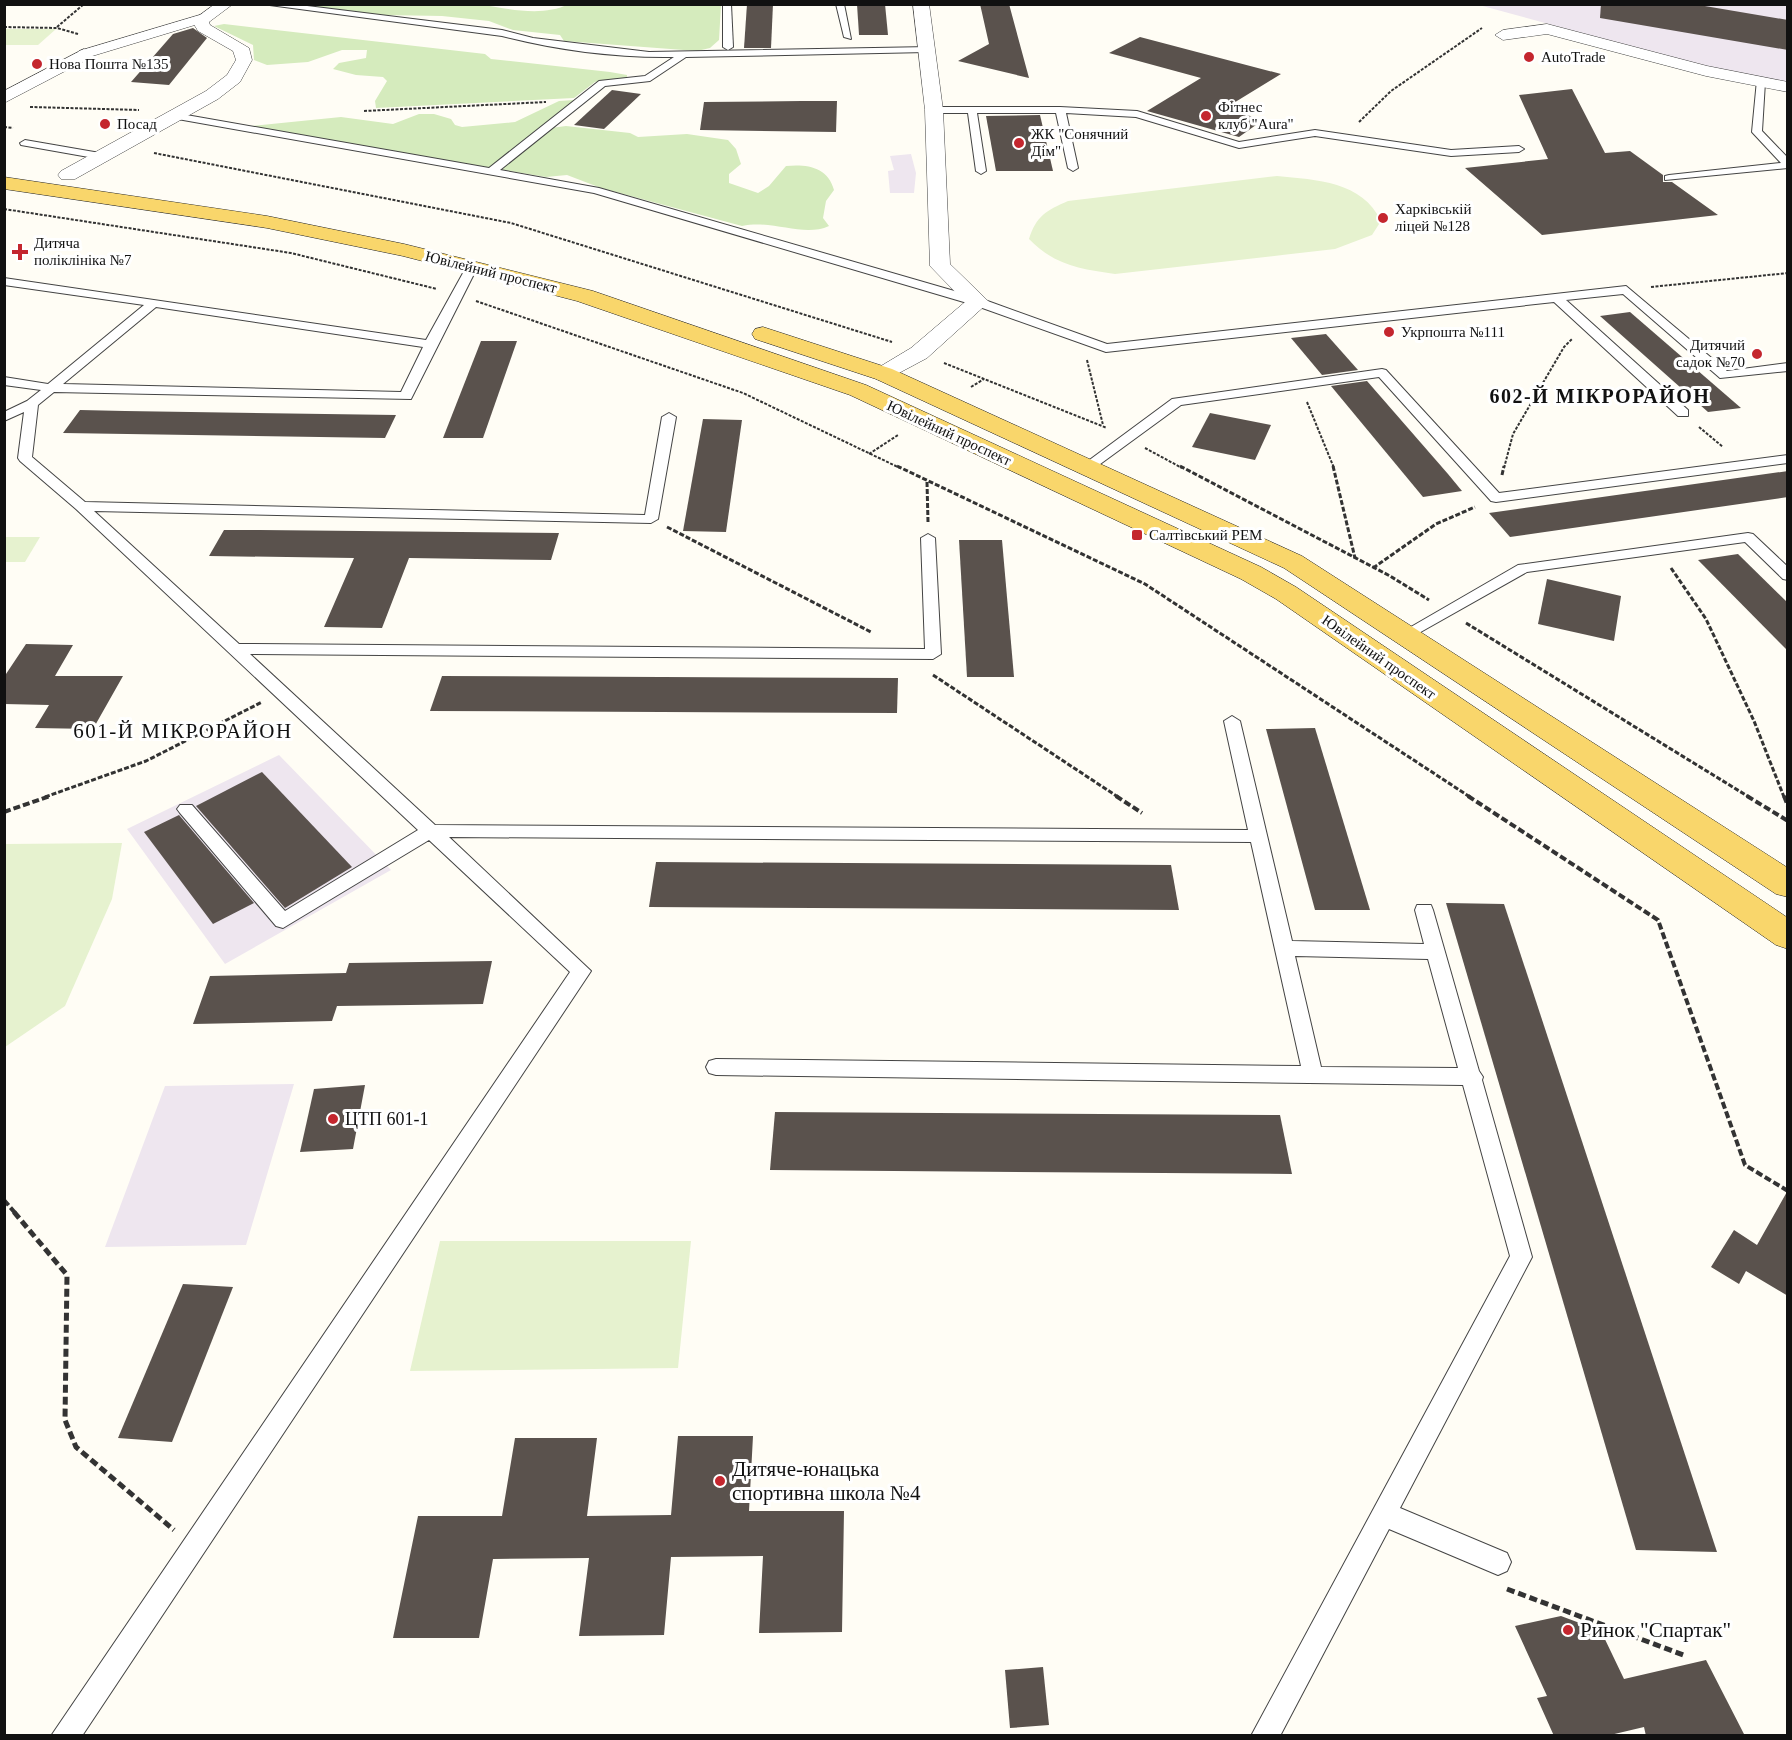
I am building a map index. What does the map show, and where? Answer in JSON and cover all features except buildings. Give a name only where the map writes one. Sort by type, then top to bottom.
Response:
[{"type":"main road","name":"Ювілейний проспект","points":[[4,167],[282,208],[410,233],[596,279],[871,382],[1087,467],[1293,562],[1788,885]]},
{"type":"main road","name":"Ювілейний проспект","points":[[4,183],[267,222],[472,266],[585,296],[871,382],[1251,573],[1286,593],[1788,936]]},
{"type":"street","points":[[4,98],[84,54],[203,18],[226,4]]},
{"type":"street","points":[[871,382],[919,353],[978,302],[940,266],[934,110],[921,4]]},
{"type":"street","points":[[68,175],[224,88],[238,73],[244,60],[241,48],[204,28],[200,21],[203,18]]},
{"type":"street","points":[[1503,35],[1547,29],[1706,71],[1788,87]]},
{"type":"lane","points":[[266,4],[502,33],[533,41],[649,56],[927,49]]},
{"type":"lane","points":[[727,4],[728,47]]},
{"type":"lane","points":[[840,4],[848,37]]},
{"type":"lane","points":[[492,171],[602,83],[647,79],[683,55]]},
{"type":"lane","points":[[1760,82],[1757,132],[1788,165]]},
{"type":"lane","points":[[934,110],[1060,110],[1137,114],[1239,144],[1315,133],[1451,153],[1519,149]]},
{"type":"lane","points":[[972,110],[981,171]]},
{"type":"lane","points":[[1060,110],[1073,168]]},
{"type":"lane","points":[[175,116],[595,190],[978,302],[1106,348],[1626,290],[1724,375],[1788,367]]},
{"type":"lane","points":[[25,143],[100,156]]},
{"type":"lane","points":[[1669,178],[1788,165]]},
{"type":"lane","points":[[4,381],[50,388],[406,396],[430,344],[472,266]]},
{"type":"lane","points":[[4,281],[430,344]]},
{"type":"lane","points":[[1557,297],[1683,413]]},
{"type":"lane","points":[[4,417],[32,404],[154,303]]},
{"type":"lane","points":[[1087,467],[1177,402],[1382,373],[1496,498],[1788,459]]},
{"type":"lane","points":[[32,404],[25,458],[81,506],[581,971],[65,1736]]},
{"type":"lane","points":[[81,506],[651,519],[669,417]]},
{"type":"lane","points":[[1405,635],[1523,568],[1748,537],[1788,576]]},
{"type":"lane","points":[[235,649],[933,654],[928,538]]},
{"type":"lane","points":[[1232,722],[1313,1075]]},
{"type":"lane","points":[[186,809],[283,921],[430,831],[1258,836]]},
{"type":"lane","points":[[1265,1736],[1521,1257],[1473,1077],[1424,910]]},
{"type":"lane","points":[[1284,948],[1436,952]]},
{"type":"lane","points":[[716,1067],[1473,1077]]},
{"type":"lane","points":[[1384,1514],[1500,1574]]},
{"type":"path","points":[[4,27],[57,28],[84,4]]},
{"type":"path","points":[[1344,137],[1391,91],[1483,28],[1503,35]]},
{"type":"path","points":[[364,111],[581,100]]},
{"type":"path","points":[[25,107],[143,110]]},
{"type":"path","points":[[4,209],[291,253],[457,294],[743,393],[1145,584],[1658,920],[1745,1165],[1788,1191]]},
{"type":"path","points":[[1626,290],[1788,273]]},
{"type":"path","points":[[1092,343],[1086,358],[1103,426]]},
{"type":"path","points":[[970,388],[984,379]]},
{"type":"path","points":[[1298,385],[1317,419],[1338,483],[1356,558]]},
{"type":"path","points":[[1683,413],[1744,465]]},
{"type":"path","points":[[869,454],[906,430]]},
{"type":"path","points":[[927,482],[928,538]]},
{"type":"path","points":[[651,519],[872,633]]},
{"type":"path","points":[[1659,549],[1706,619],[1754,722],[1788,806]]},
{"type":"path","points":[[902,654],[1178,836]]},
{"type":"path","points":[[4,812],[146,761],[281,692]]},
{"type":"path","points":[[5,1202],[67,1275],[65,1420],[76,1446],[193,1546]]},
{"type":"path","points":[[1500,1574],[1686,1656]]},
{"type":"shaded area","points":[[1479,5],[1787,5],[1787,84],[1720,71]]},
{"type":"shaded area","points":[[911,154],[916,173],[914,193],[890,193],[888,171],[894,170],[890,156]]},
{"type":"shaded area","points":[[279,755],[391,870],[225,964],[127,829]]},
{"type":"shaded area","points":[[294,1084],[246,1245],[105,1247],[165,1086]]},
{"type":"green space","points":[[476,4],[535,11],[569,4],[721,5],[719,40],[710,48],[697,51],[564,41],[560,35],[513,30],[489,21],[442,16],[384,15],[302,5]]},
{"type":"green space","points":[[224,24],[485,54],[491,59],[610,72],[627,75],[627,78],[595,82],[574,98],[376,108],[375,101],[387,81],[383,77],[356,75],[333,69],[339,63],[366,58],[367,50],[342,50],[308,62],[267,65],[254,60],[253,45],[214,26]]},
{"type":"green space","points":[[5,29],[56,29],[38,45],[5,45]]},
{"type":"green space","points":[[574,100],[491,168],[251,126],[341,117],[393,124],[419,114],[434,114],[451,119],[455,125],[462,127],[515,122],[559,101]]},
{"type":"green space","points":[[566,126],[630,133],[638,137],[687,134],[728,140],[736,149],[741,164],[729,174],[729,183],[758,193],[769,186],[786,166],[816,169],[827,176],[834,190],[826,201],[823,218],[829,226],[809,230],[754,224],[742,226],[601,188],[567,175],[546,177],[498,169],[551,128]]},
{"type":"green space","points":[[1277,176],[1322,181],[1350,190],[1373,208],[1381,221],[1372,235],[1335,249],[1115,274],[1090,270],[1058,260],[1038,248],[1029,239],[1035,225],[1043,215],[1068,201]]},
{"type":"green space","points":[[5,537],[40,537],[25,562],[5,562]]},
{"type":"green space","points":[[122,843],[112,899],[65,1006],[5,1047],[5,844]]},
{"type":"green space","points":[[440,1241],[691,1241],[678,1368],[410,1371]]},
{"type":"place","name":"AutoTrade","points":[[1529,57]]},
{"type":"place","name":"Нова Пошта №135","points":[[37,64]]},
{"type":"place","name":"Фітнес клуб \"Aura\"","points":[[1206,116]]},
{"type":"place","name":"Посад","points":[[105,124]]},
{"type":"place","name":"ЖК \"Сонячний Дім\"","points":[[1019,143]]},
{"type":"place","name":"Харківській ліцей №128","points":[[1383,218]]},
{"type":"place","name":"Дитяча поліклініка №7","points":[[20,252]]},
{"type":"place","name":"Укрпошта №111","points":[[1389,332]]},
{"type":"place","name":"Дитячий садок №70","points":[[1757,354]]},
{"type":"place","name":"Салтівський РЕМ","points":[[1137,535]]},
{"type":"place","name":"ЦТП 601-1","points":[[333,1119]]},
{"type":"place","name":"Дитяче-юнацька спортивна школа №4","points":[[720,1481]]},
{"type":"place","name":"Ринок \"Спартак\"","points":[[1568,1630]]},
{"type":"district","name":"602-Й МІКРОРАЙОН","points":[[1600,396]]},
{"type":"district","name":"601-Й МІКРОРАЙОН","points":[[183,731]]}]
